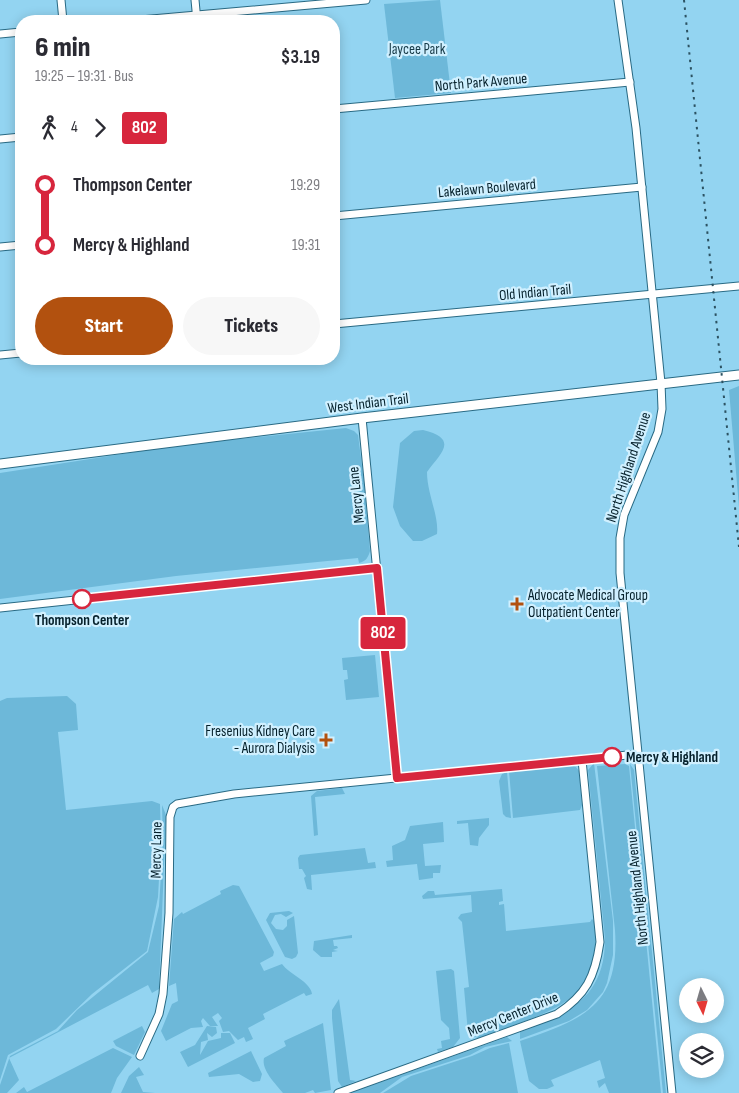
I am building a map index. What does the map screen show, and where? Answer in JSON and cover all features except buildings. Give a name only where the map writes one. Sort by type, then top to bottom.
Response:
[{"type":"main road","name":"West Indian Trail","points":[[0,464],[362,418],[739,375]]},
{"type":"street","points":[[61,0],[62,15]]},
{"type":"street","points":[[195,0],[196,15]]},
{"type":"street","points":[[224,15],[366,0]]},
{"type":"street","name":"North Highland Avenue","points":[[618,0],[642,187],[661,384],[659,426],[624,515],[620,545],[620,573],[672,1093]]},
{"type":"street","points":[[0,34],[15,33]]},
{"type":"street","name":"North Park Avenue","points":[[340,108],[630,82]]},
{"type":"street","points":[[0,139],[15,138]]},
{"type":"street","name":"Lakelawn Boulevard","points":[[340,215],[642,187]]},
{"type":"street","points":[[0,247],[15,246]]},
{"type":"street","name":"Old Indian Trail","points":[[340,323],[739,286]]},
{"type":"street","points":[[0,355],[15,354]]},
{"type":"street","name":"Mercy Lane","points":[[362,418],[397,778]]},
{"type":"street","points":[[0,608],[377,568]]},
{"type":"street","name":"Mercy Lane","points":[[140,1056],[159,1014],[163,994],[169,913],[170,817],[173,807],[187,802],[234,794],[638,754]]},
{"type":"street","name":"Mercy Center Drive","points":[[338,1093],[557,1014],[572,1004],[583,992],[594,972],[600,942],[582,760]]},
{"type":"green space","name":"Jaycee Park","points":[[440,0],[451,93],[395,98],[384,4]]},
{"type":"green space","points":[[739,386],[739,507],[729,390]]},
{"type":"green space","points":[[346,428],[358,435],[364,481],[370,551],[367,557],[359,563],[358,558],[176,576],[0,599],[0,473],[180,445]]},
{"type":"green space","points":[[423,430],[435,434],[444,443],[441,454],[427,472],[437,534],[422,541],[413,541],[400,526],[393,507],[400,443],[414,431]]},
{"type":"green space","points":[[375,655],[379,697],[346,700],[344,680],[348,679],[347,670],[343,670],[342,658]]},
{"type":"green space","points":[[67,696],[76,704],[78,730],[58,732],[66,810],[152,801],[160,804],[161,841],[158,897],[147,951],[92,994],[56,1029],[8,1055],[0,1080],[0,701],[7,698]]},
{"type":"green space","points":[[594,763],[613,921],[613,955],[607,983],[603,992],[587,1010],[569,1021],[520,1039],[520,1032],[554,1018],[581,1000],[591,989],[599,975],[605,939],[588,770]]},
{"type":"green space","points":[[625,764],[629,766],[661,1093],[609,1093],[605,1083],[599,1088],[597,1081],[605,1078],[600,1060],[551,1080],[554,1086],[547,1089],[539,1089],[529,1081],[520,1041],[563,1025],[580,1016],[593,1006],[604,993],[611,976],[615,956],[615,930],[597,766]]},
{"type":"green space","points":[[630,764],[634,770],[666,1093],[663,1093]]},
{"type":"green space","points":[[571,765],[579,771],[582,805],[580,810],[513,818],[509,771]]},
{"type":"green space","points":[[507,772],[511,818],[503,814],[499,781],[502,774]]},
{"type":"green space","points":[[342,788],[345,794],[315,797],[318,835],[314,836],[311,796],[317,791]]},
{"type":"green space","points":[[162,805],[166,815],[159,989],[152,993],[148,985],[9,1058],[58,1031],[77,1010],[148,952],[159,906],[163,843]]},
{"type":"green space","points":[[489,818],[489,825],[479,838],[478,846],[470,845],[468,823],[457,824],[457,821]]},
{"type":"green space","points":[[443,822],[444,842],[423,844],[425,866],[441,865],[440,873],[433,873],[433,878],[419,880],[417,864],[387,867],[386,861],[393,860],[392,846],[405,840],[410,826]]},
{"type":"green space","points":[[365,848],[368,863],[375,862],[376,868],[311,875],[312,890],[307,889],[304,878],[306,876],[302,869],[299,869],[298,858],[300,855]]},
{"type":"green space","points":[[233,885],[239,886],[274,952],[273,956],[260,963],[264,971],[282,964],[308,986],[312,994],[306,996],[304,993],[263,1014],[265,1019],[248,1028],[253,1039],[246,1042],[244,1037],[238,1040],[229,1031],[223,1032],[219,1021],[222,1018],[218,1013],[212,1017],[218,1026],[210,1026],[203,1018],[201,1021],[203,1027],[191,1028],[166,1041],[161,1031],[172,1004],[178,1001],[176,983],[169,986],[174,919],[182,912],[183,914],[221,894],[220,891]]},
{"type":"green space","points":[[502,889],[503,901],[499,902],[499,905],[504,904],[506,931],[590,922],[592,919],[595,922],[596,943],[594,960],[589,975],[582,987],[559,1006],[543,1014],[478,1038],[468,1033],[464,988],[469,987],[462,922],[458,918],[461,914],[472,912],[471,895],[423,899],[422,896],[428,891],[434,891],[435,895]]},
{"type":"green space","points":[[289,911],[293,913],[286,917],[281,914],[275,915],[271,923],[276,929],[283,930],[287,926],[287,920],[294,916],[298,953],[292,959],[285,957],[266,920],[270,913]]},
{"type":"green space","points":[[352,935],[352,938],[333,940],[334,946],[338,948],[333,950],[338,951],[332,952],[332,957],[321,957],[313,950],[314,941]]},
{"type":"green space","points":[[451,969],[454,971],[460,1038],[453,1047],[438,1052],[437,1049],[442,1048],[441,1041],[450,1039],[449,1028],[441,1020],[436,971]]},
{"type":"green space","points":[[339,999],[350,1080],[356,1081],[342,1087],[338,1081],[332,1018],[332,1010]]},
{"type":"green space","points":[[323,1023],[331,1090],[315,1093],[313,1090],[305,1093],[283,1093],[267,1072],[264,1058],[286,1046],[284,1041]]},
{"type":"green space","points":[[142,1026],[145,1032],[134,1055],[116,1046],[113,1041]]},
{"type":"green space","points":[[207,1026],[216,1027],[217,1033],[212,1037],[207,1033],[208,1040],[201,1042],[200,1055],[208,1041],[221,1038],[221,1033],[230,1033],[235,1043],[188,1067],[180,1052],[195,1045]]},
{"type":"green space","points":[[507,1037],[512,1041],[485,1047],[470,1055],[402,1077],[380,1093],[350,1093]]},
{"type":"green space","points":[[509,1043],[518,1093],[383,1093],[411,1076]]},
{"type":"green space","points":[[113,1048],[132,1057],[117,1078],[111,1093],[16,1093],[24,1087],[27,1092]]},
{"type":"green space","points":[[251,1051],[262,1074],[260,1081],[253,1082],[239,1074],[209,1077],[208,1073]]},
{"type":"green space","points":[[9,1058],[19,1080],[7,1093],[0,1093],[0,1085]]},
{"type":"green space","points":[[139,1067],[144,1075],[136,1077],[143,1092],[155,1093],[121,1093],[129,1076]]},
{"type":"railway","points":[[684,0],[739,547]]},
{"type":"bus line","name":"802","points":[[82,599],[377,568],[397,778],[612,757]]},
{"type":"place","name":"Thompson Center","points":[[82,599]]},
{"type":"place","name":"Advocate Medical Group Outpatient Center","points":[[517,604]]},
{"type":"place","name":"Fresenius Kidney Care - Aurora Dialysis","points":[[326,740]]},
{"type":"place","name":"Mercy & Highland","points":[[612,757]]}]
